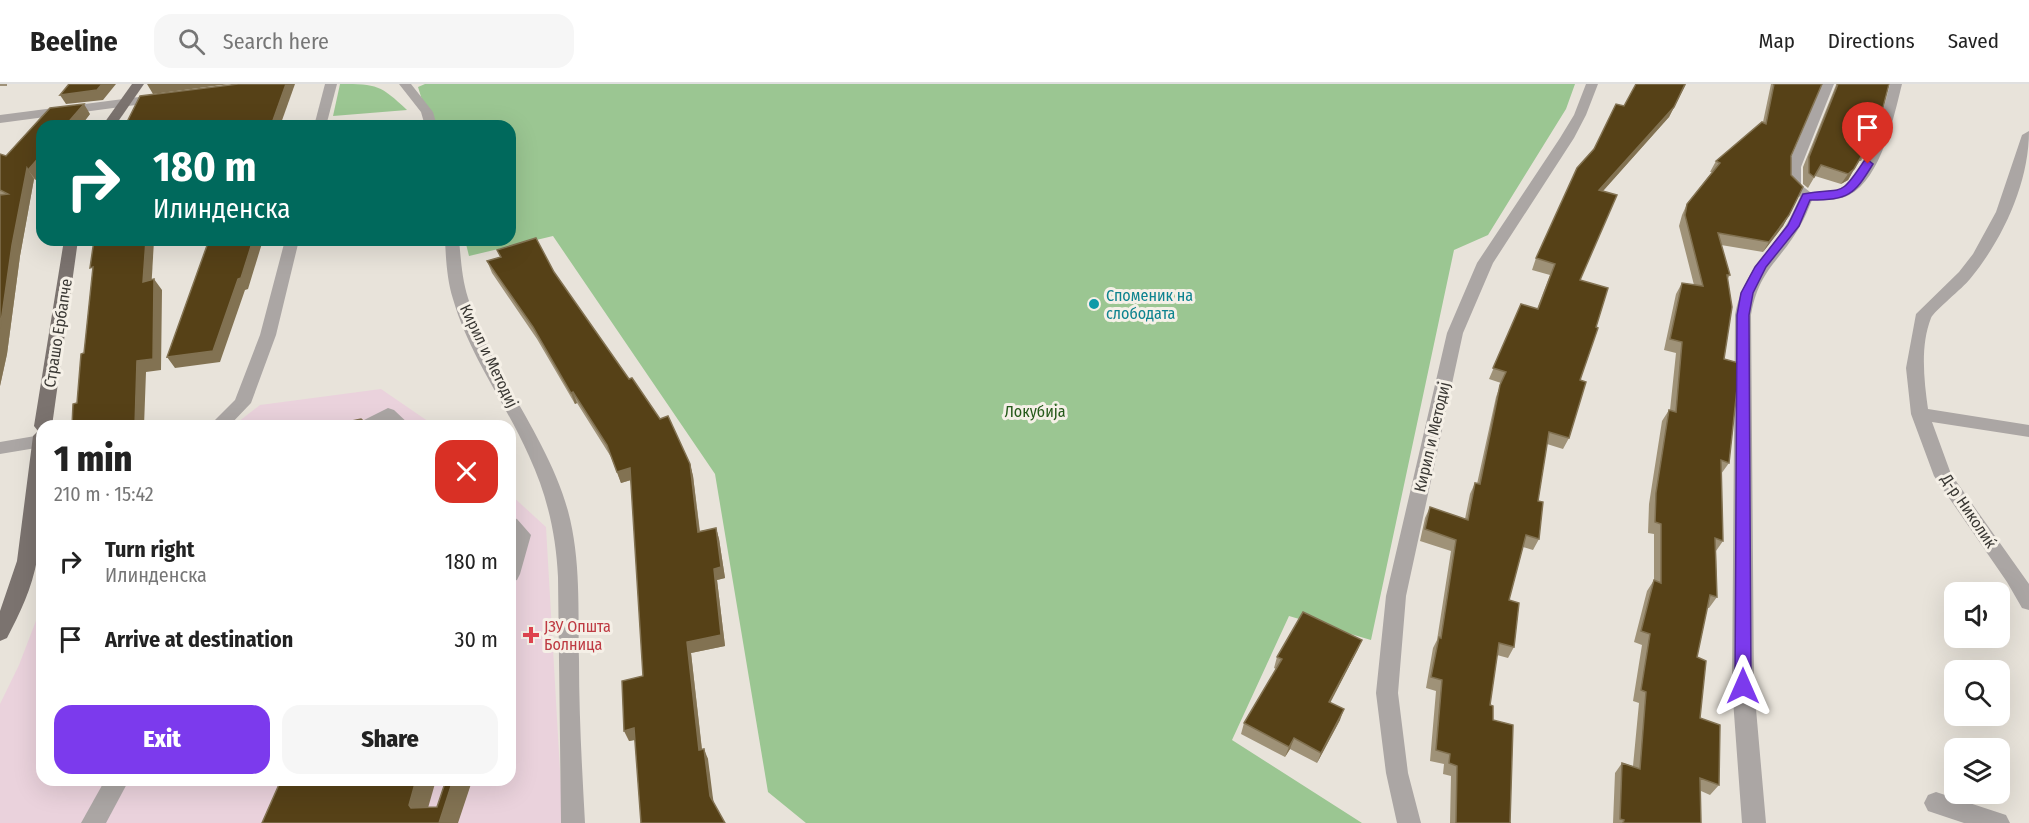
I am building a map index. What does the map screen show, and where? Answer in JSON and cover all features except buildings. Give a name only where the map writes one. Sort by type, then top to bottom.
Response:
[{"type":"main road","points":[[112,120],[138,84]]},
{"type":"main road","name":"Страшо Ербапче","points":[[45,420],[69,246]]},
{"type":"main road","points":[[0,632],[34,556],[36,523]]},
{"type":"street","points":[[322,120],[331,84]]},
{"type":"street","points":[[405,84],[427,112],[429,120]]},
{"type":"street","name":"Кирил и Методиј","points":[[1409,823],[1397,772],[1387,693],[1395,607],[1455,333],[1485,263],[1567,138],[1592,84]]},
{"type":"street","points":[[1828,84],[1794,167],[1794,186],[1806,196],[1843,193],[1854,186],[1875,150],[1896,84]]},
{"type":"street","points":[[0,119],[171,97]]},
{"type":"street","name":"Д-р Николиќ","points":[[2029,135],[2010,197],[1991,239],[1958,286],[1923,314],[1914,368],[1920,414],[1943,476],[2021,577],[2029,602]]},
{"type":"street","points":[[1754,823],[1743,686],[1743,315],[1747,293],[1761,267],[1793,226],[1806,196]]},
{"type":"street","points":[[225,420],[242,404],[268,335],[290,246]]},
{"type":"street","name":"Кирил и Методиј","points":[[452,246],[454,270],[462,306],[491,366],[522,421],[558,508],[567,546],[568,743],[573,823]]},
{"type":"street","points":[[377,420],[388,414],[395,420]]},
{"type":"street","points":[[1920,414],[2029,431]]},
{"type":"street","points":[[0,448],[36,442]]},
{"type":"street","points":[[516,530],[521,535],[516,553]]},
{"type":"street","points":[[93,823],[114,786]]},
{"type":"street","points":[[1936,803],[1998,823]]},
{"type":"shaded area","points":[[381,389],[426,420],[241,420],[260,405]]},
{"type":"shaded area","name":"ЈЗУ Општа Болница","points":[[516,500],[546,527],[563,823],[0,823],[0,704],[19,665],[36,621],[36,786],[516,786]]},
{"type":"green space","points":[[340,84],[378,88],[407,110],[333,116]]},
{"type":"green space","name":"Локубија","points":[[425,84],[1575,84],[1566,109],[1488,235],[1454,250],[1371,640],[1289,616],[1232,740],[1362,823],[806,823],[768,792],[715,474],[553,236],[516,245],[516,120],[428,120],[418,87]]},
{"type":"green space","name":"Локубија","points":[[466,246],[511,246],[469,256]]},
{"type":"place","name":"Споменик на слободата","points":[[1094,304]]},
{"type":"place","name":"ЈЗУ Општа Болница","points":[[531,635]]},
{"type":"route","points":[[1743,686],[1743,315],[1747,293],[1761,267],[1793,226],[1806,196],[1843,193],[1854,186],[1868,164]]}]
